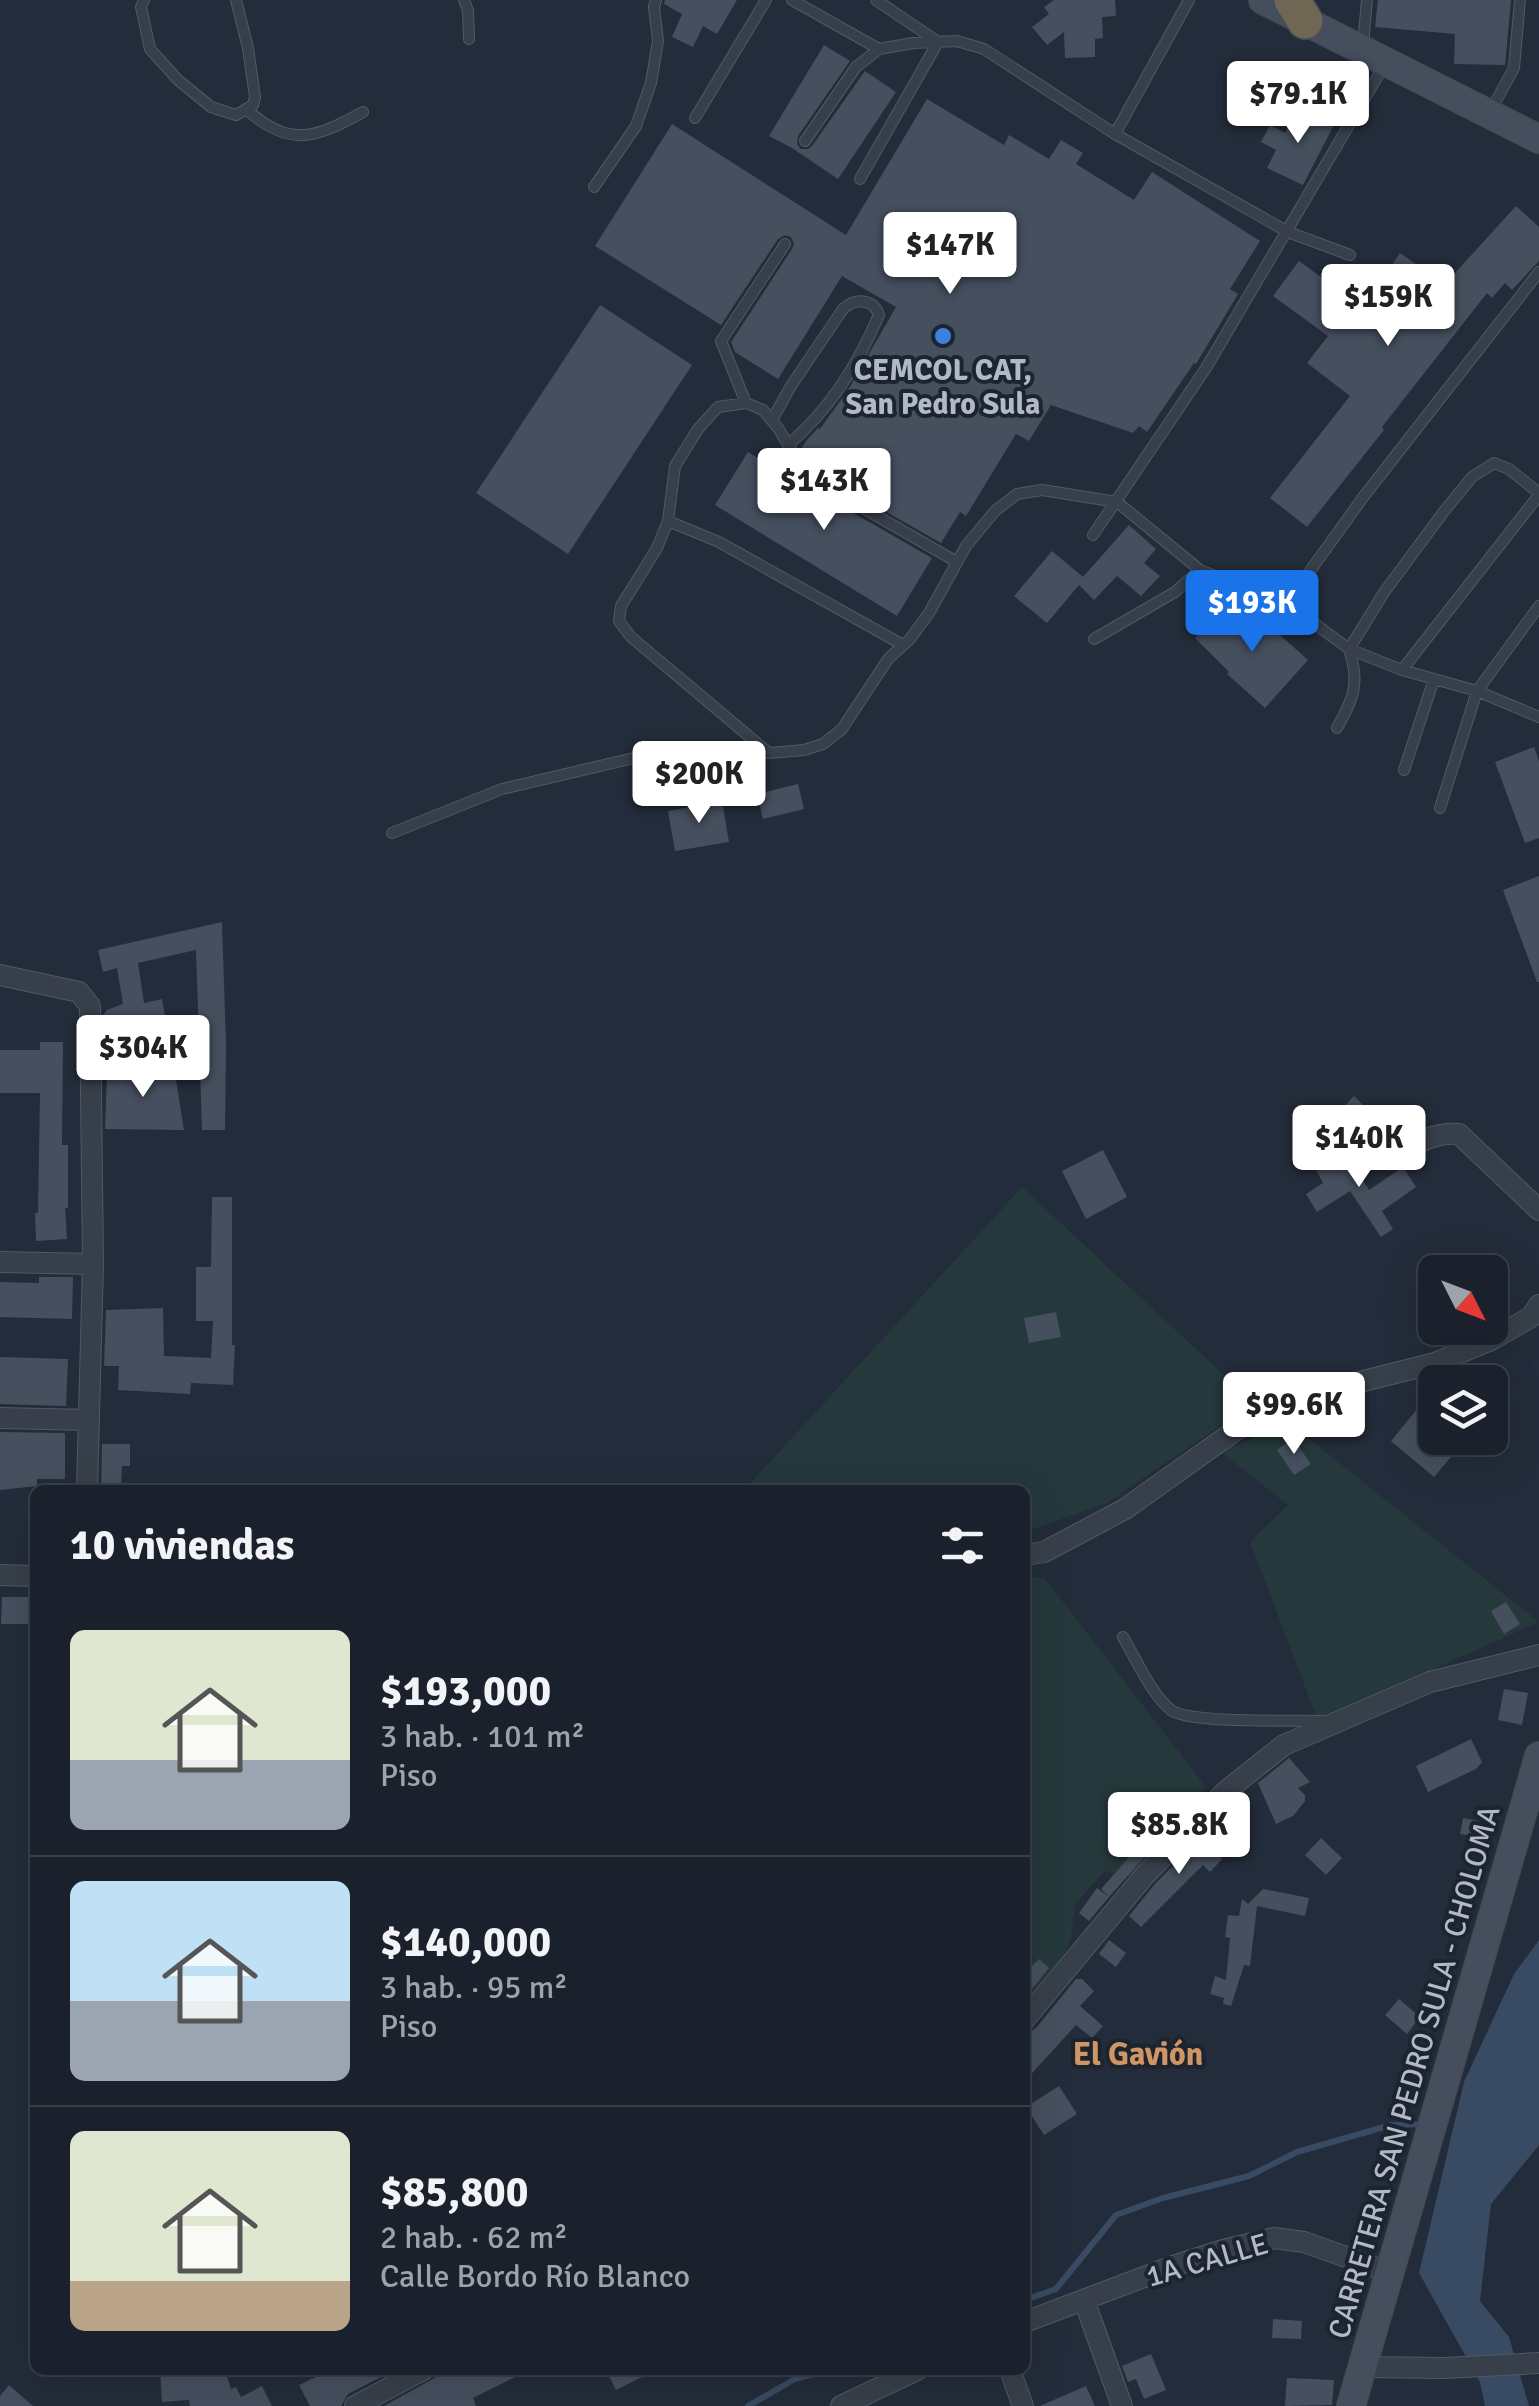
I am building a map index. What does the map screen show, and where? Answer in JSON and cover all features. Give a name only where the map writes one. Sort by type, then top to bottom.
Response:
[{"type":"main road","points":[[1263,0],[1299,11],[1374,57],[1539,139]]},
{"type":"main road","name":"CARRETERA SAN PEDRO SULA - CHOLOMA","points":[[1351,2406],[1539,1756]]},
{"type":"street","points":[[0,975],[79,992],[90,1006],[94,1264],[87,1485]]},
{"type":"street","points":[[1398,1155],[1416,1142],[1445,1133],[1459,1134],[1539,1210]]},
{"type":"street","points":[[0,1262],[94,1264]]},
{"type":"street","points":[[1030,1554],[1044,1552],[1125,1509],[1243,1425],[1336,1388],[1435,1363],[1491,1340],[1531,1318],[1539,1306]]},
{"type":"street","points":[[0,1418],[89,1420]]},
{"type":"street","points":[[0,1576],[30,1576]]},
{"type":"street","points":[[1030,2013],[1146,1875],[1226,1791],[1284,1745],[1430,1682],[1539,1655]]},
{"type":"street","name":"1A CALLE","points":[[1030,2320],[1223,2250],[1274,2238],[1304,2242],[1390,2273]]},
{"type":"street","points":[[1084,2300],[1122,2406]]},
{"type":"street","points":[[1363,2367],[1537,2363]]},
{"type":"street","points":[[354,2406],[413,2375]]},
{"type":"street","points":[[841,2406],[907,2375]]},
{"type":"street","points":[[1012,2375],[1023,2406]]},
{"type":"lane","points":[[144,0],[141,7],[150,49],[210,107],[236,115],[253,105],[255,98],[236,0]]},
{"type":"lane","points":[[464,0],[469,39]]},
{"type":"lane","points":[[594,186],[636,126],[651,83],[658,41],[656,0]]},
{"type":"lane","points":[[694,118],[766,0]]},
{"type":"lane","points":[[792,0],[880,49]]},
{"type":"lane","points":[[876,0],[938,42]]},
{"type":"lane","points":[[1115,134],[1189,0]]},
{"type":"lane","points":[[1093,535],[1206,368],[1288,232],[1374,57],[1367,0]]},
{"type":"lane","points":[[1489,113],[1514,68],[1520,0]]},
{"type":"lane","points":[[805,141],[856,66],[880,49],[958,41],[984,48],[1115,134],[1288,232],[1350,255]]},
{"type":"lane","points":[[860,179],[938,42]]},
{"type":"lane","points":[[247,110],[265,125],[293,137],[335,128],[363,112]]},
{"type":"lane","points":[[746,403],[721,341],[785,244]]},
{"type":"lane","points":[[1287,603],[1364,496],[1539,272]]},
{"type":"lane","points":[[772,420],[844,308],[858,300],[872,304],[879,315],[859,359],[814,423],[788,445]]},
{"type":"lane","points":[[769,753],[618,621],[621,606],[657,548],[668,521],[676,466],[698,429],[718,407],[746,403],[763,410],[807,476],[957,562]]},
{"type":"lane","points":[[1337,728],[1354,696],[1355,668],[1349,649],[1385,591],[1472,477],[1494,464],[1509,469],[1539,494],[1402,670]]},
{"type":"lane","points":[[392,833],[502,789],[638,756],[769,753],[823,744],[842,730],[888,659],[929,612],[966,546],[995,511],[1017,494],[1042,490],[1117,502],[1200,570],[1287,603],[1349,649],[1402,670],[1477,691],[1539,718]]},
{"type":"lane","points":[[668,521],[719,542],[903,645]]},
{"type":"lane","points":[[1094,639],[1175,592],[1200,570]]},
{"type":"lane","points":[[1440,808],[1477,691],[1539,606]]},
{"type":"lane","points":[[1404,770],[1434,679]]},
{"type":"lane","points":[[1123,1637],[1160,1698],[1174,1713],[1209,1718],[1339,1722]]},
{"type":"shaded area","points":[[1022,1187],[1254,1403],[1107,1503],[1030,1530],[1030,1485],[749,1485]]},
{"type":"shaded area","points":[[1288,1422],[1539,1622],[1318,1721],[1250,1542],[1288,1505],[1221,1452]]},
{"type":"shaded area","points":[[1044,1577],[1206,1787],[1174,1836],[1137,1878],[1105,1871],[1075,1904],[1071,1938],[1058,1970],[1030,1999],[1030,1578]]},
{"type":"water","points":[[1539,1940],[1539,2145],[1491,2204],[1480,2301],[1509,2337],[1529,2406],[1485,2406],[1480,2382],[1419,2273],[1464,2082],[1514,1974]]},
{"type":"building","points":[[665,0],[737,0],[717,34],[703,26],[693,47],[672,37],[682,14],[664,4]]},
{"type":"building","points":[[1054,0],[1115,0],[1116,16],[1102,17],[1103,38],[1095,39],[1095,57],[1065,58],[1064,32],[1047,45],[1032,27],[1049,14],[1044,7]]},
{"type":"building","points":[[1378,0],[1511,0],[1505,65],[1454,64],[1455,34],[1375,27]]},
{"type":"building","points":[[824,45],[850,61],[798,136],[801,149],[812,146],[865,71],[896,92],[838,179],[769,136]]},
{"type":"building","points":[[927,99],[1004,145],[1009,135],[1049,159],[1061,140],[1083,153],[1076,164],[1134,200],[1152,172],[1260,241],[1230,289],[1238,294],[1196,364],[1147,432],[1139,426],[1133,433],[1051,405],[1029,441],[1016,434],[966,516],[960,512],[941,543],[813,470],[801,449],[848,390],[896,307],[842,276],[778,379],[735,352],[731,342],[792,249],[791,237],[778,239],[721,325],[595,246],[672,124],[846,235]]},
{"type":"building","points":[[1309,108],[1336,121],[1303,185],[1267,168],[1276,150],[1261,142],[1270,125],[1285,133],[1289,124],[1299,129]]},
{"type":"building","points":[[1516,206],[1539,227],[1539,261],[1512,290],[1505,283],[1492,298],[1487,293],[1307,527],[1270,498],[1350,396],[1307,363],[1328,336],[1273,296],[1299,261],[1347,296],[1342,303],[1370,324],[1400,281],[1387,272],[1400,253],[1445,284]]},
{"type":"building","points":[[600,305],[692,365],[568,554],[476,493]]},
{"type":"building","points":[[748,452],[785,475],[791,466],[803,484],[932,558],[897,616],[715,505]]},
{"type":"building","points":[[1129,525],[1156,549],[1144,563],[1160,576],[1141,596],[1117,576],[1094,600],[1079,585],[1047,623],[1014,596],[1052,551],[1083,577]]},
{"type":"building","points":[[1231,603],[1263,634],[1270,626],[1308,660],[1265,708],[1195,638]]},
{"type":"building","points":[[1534,747],[1539,761],[1539,838],[1525,843],[1495,762]]},
{"type":"building","points":[[798,784],[804,809],[763,819],[757,794]]},
{"type":"building","points":[[722,801],[729,842],[675,851],[668,811]]},
{"type":"building","points":[[1539,876],[1539,982],[1537,982],[1503,890]]},
{"type":"building","points":[[222,922],[225,1130],[202,1130],[196,950],[138,963],[144,1003],[162,999],[166,1022],[132,1028],[131,1023],[115,1030],[105,1025],[104,1014],[123,1004],[117,968],[103,972],[98,950]]},
{"type":"building","points":[[40,1042],[63,1042],[62,1145],[68,1145],[68,1208],[67,1239],[36,1241],[40,1093],[0,1093],[0,1050],[40,1050]]},
{"type":"building","points":[[174,1067],[184,1130],[105,1129],[107,1071]]},
{"type":"building","points":[[1354,1096],[1380,1122],[1360,1142],[1334,1117]]},
{"type":"building","points":[[1103,1150],[1127,1197],[1086,1219],[1062,1171]]},
{"type":"building","points":[[1345,1150],[1369,1190],[1403,1167],[1416,1187],[1382,1211],[1393,1229],[1381,1237],[1350,1191],[1317,1212],[1306,1194],[1323,1183],[1315,1168]]},
{"type":"building","points":[[212,1197],[232,1197],[233,1385],[191,1383],[190,1394],[118,1390],[119,1366],[104,1366],[106,1310],[163,1308],[164,1356],[211,1358],[213,1321],[196,1321],[196,1267],[211,1267]]},
{"type":"building","points":[[39,1277],[73,1277],[72,1319],[0,1317],[0,1282],[39,1283]]},
{"type":"building","points":[[1056,1312],[1061,1337],[1029,1343],[1024,1318]]},
{"type":"building","points":[[0,1357],[68,1359],[66,1406],[0,1404]]},
{"type":"building","points":[[1418,1408],[1418,1455],[1453,1455],[1434,1477],[1391,1441]]},
{"type":"building","points":[[0,1432],[65,1433],[65,1479],[37,1479],[37,1485],[0,1490]]},
{"type":"building","points":[[1293,1438],[1311,1464],[1294,1475],[1277,1450]]},
{"type":"building","points":[[102,1444],[130,1444],[130,1466],[122,1466],[121,1485],[101,1485]]},
{"type":"building","points":[[2,1597],[30,1597],[30,1624],[1,1624]]},
{"type":"building","points":[[1506,1602],[1520,1624],[1504,1634],[1491,1611]]},
{"type":"building","points":[[1504,1689],[1528,1693],[1522,1725],[1498,1720]]},
{"type":"building","points":[[1471,1739],[1482,1762],[1476,1769],[1428,1792],[1416,1766]]},
{"type":"building","points":[[1289,1758],[1310,1782],[1298,1788],[1305,1801],[1293,1816],[1276,1824],[1258,1783]]},
{"type":"building","points":[[1463,1818],[1479,1821],[1477,1837],[1460,1834]]},
{"type":"building","points":[[1207,1831],[1224,1848],[1218,1854],[1222,1859],[1210,1872],[1203,1865],[1141,1927],[1129,1916]]},
{"type":"building","points":[[1153,1837],[1158,1842],[1109,1897],[1101,1889],[1139,1846],[1142,1849]]},
{"type":"building","points":[[1321,1838],[1342,1858],[1326,1875],[1305,1855]]},
{"type":"building","points":[[1097,1888],[1109,1897],[1089,1921],[1079,1913]]},
{"type":"building","points":[[1263,1889],[1309,1898],[1305,1916],[1257,1906],[1250,1966],[1244,1965],[1231,2006],[1223,2004],[1224,1998],[1210,1994],[1215,1976],[1226,1980],[1228,1915],[1239,1916],[1242,1899],[1248,1904]]},
{"type":"building","points":[[1109,1940],[1126,1953],[1116,1967],[1099,1954]]},
{"type":"building","points":[[1039,1959],[1049,1968],[1030,1991],[1030,1968]]},
{"type":"building","points":[[1076,1979],[1082,1979],[1094,1991],[1080,2006],[1103,2026],[1092,2038],[1076,2025],[1030,2076],[1030,2032]]},
{"type":"building","points":[[1399,1999],[1420,2017],[1407,2034],[1385,2015]]},
{"type":"building","points":[[1059,2086],[1077,2114],[1044,2135],[1030,2113],[1030,2104]]},
{"type":"building","points":[[1273,2319],[1302,2321],[1301,2339],[1272,2338]]},
{"type":"building","points":[[1151,2354],[1166,2390],[1144,2399],[1136,2379],[1128,2382],[1122,2366]]},
{"type":"building","points":[[160,2375],[227,2375],[231,2389],[236,2387],[241,2397],[262,2386],[272,2406],[190,2406],[189,2400],[162,2402]]},
{"type":"building","points":[[440,2375],[519,2375],[473,2398],[476,2406],[384,2406]]},
{"type":"building","points":[[608,2375],[646,2375],[616,2390]]},
{"type":"building","points":[[318,2376],[381,2377],[348,2394],[341,2406],[310,2406],[299,2385]]},
{"type":"building","points":[[1287,2378],[1334,2380],[1332,2405],[1285,2406]]},
{"type":"building","points":[[9,2385],[33,2406],[0,2406],[0,2396]]},
{"type":"building","points":[[1086,2386],[1095,2406],[1040,2406]]},
{"type":"waterway","points":[[1030,2298],[1056,2289],[1116,2215],[1163,2198],[1249,2176],[1297,2152],[1391,2125],[1426,2124]]},
{"type":"waterway","points":[[748,2406],[809,2375]]},
{"type":"place","name":"CEMCOL CAT, San Pedro Sula","points":[[943,336]]},
{"type":"district","name":"El Gavión","points":[[1138,2054]]}]
